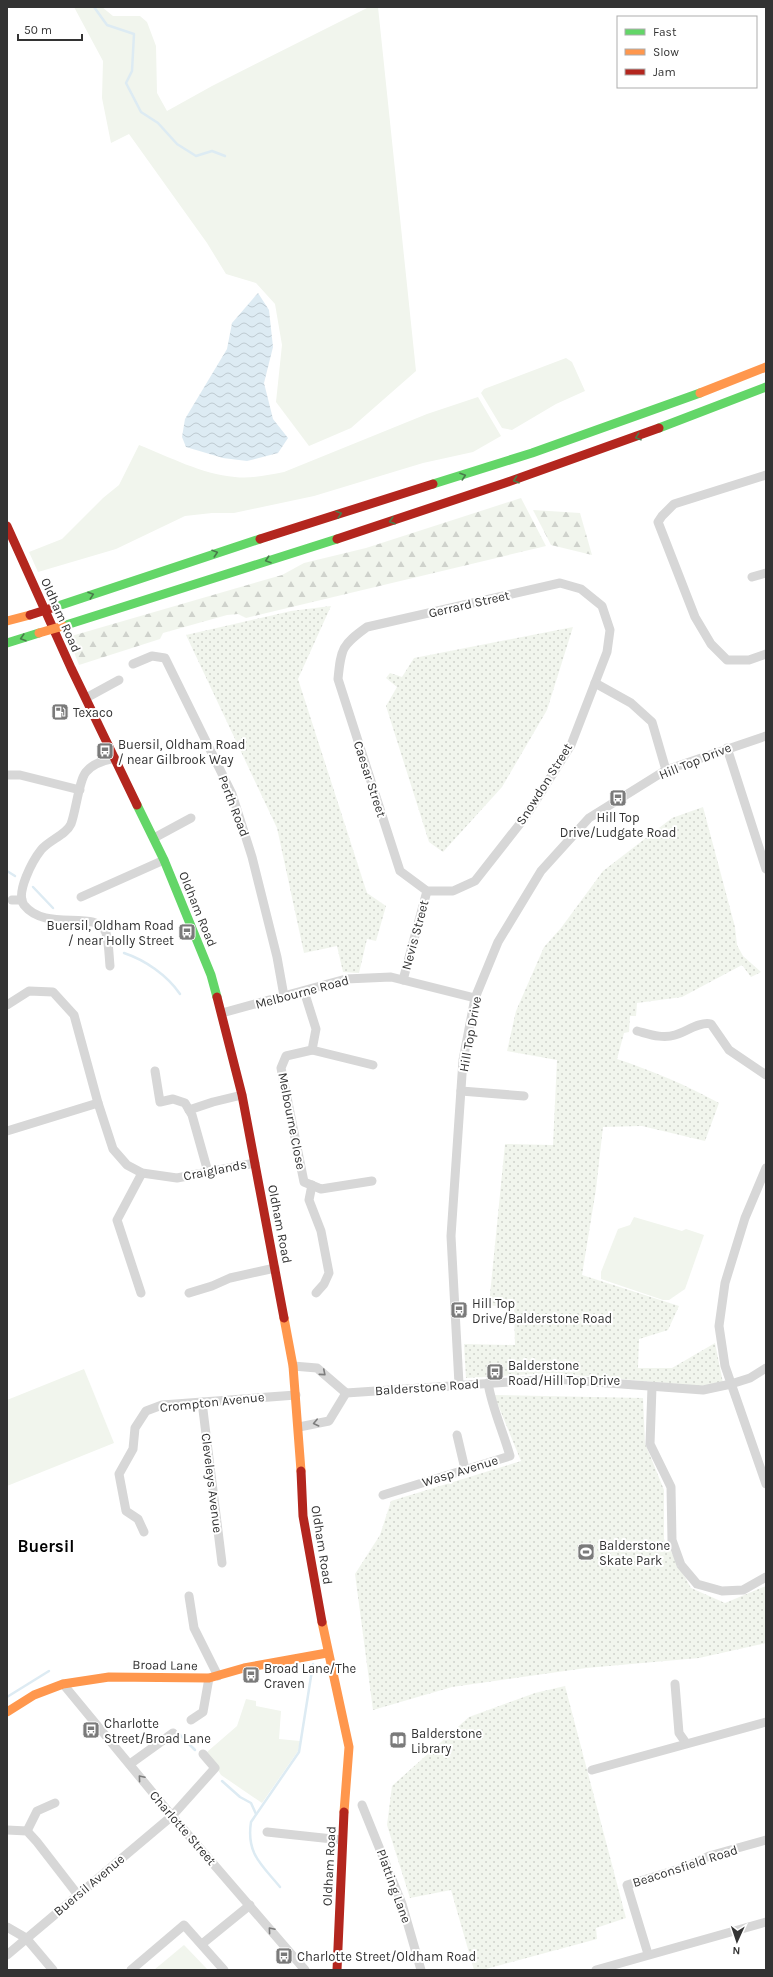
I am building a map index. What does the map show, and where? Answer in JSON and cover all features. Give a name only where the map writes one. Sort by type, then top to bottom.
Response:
[{"type":"main road","points":[[689,397],[766,359]]},
{"type":"main road","points":[[7,621],[30,615],[190,561],[532,453],[689,397],[766,367]]},
{"type":"main road","points":[[662,428],[766,387]]},
{"type":"main road","points":[[7,643],[386,523],[534,474],[662,428],[766,393]]},
{"type":"main road","name":"Oldham Road","points":[[7,526],[86,698],[164,860],[211,975],[242,1095],[293,1366],[299,1427],[303,1516],[328,1653],[349,1747],[342,1840],[337,1970]]},
{"type":"main road","name":"Broad Lane","points":[[7,1712],[34,1695],[63,1684],[109,1677],[213,1677],[244,1668],[328,1653]]},
{"type":"street","points":[[766,475],[674,504],[658,522],[695,617],[711,644],[727,660],[749,660],[766,654]]},
{"type":"street","points":[[752,577],[766,573]]},
{"type":"street","name":"Gerrard Street","points":[[341,654],[350,639],[368,627],[560,583],[582,589],[602,606]]},
{"type":"street","name":"Snowdon Street","points":[[427,891],[453,891],[475,881],[526,816],[570,745],[607,652],[610,630],[602,606]]},
{"type":"street","name":"Caesar Street","points":[[341,654],[338,679],[400,871],[427,891]]},
{"type":"street","name":"Perth Road","points":[[133,664],[152,656],[164,658],[232,794],[252,857],[278,957],[284,996]]},
{"type":"street","points":[[86,698],[119,680]]},
{"type":"street","points":[[595,683],[631,703],[652,722],[666,770]]},
{"type":"street","name":"Hill Top Drive","points":[[459,1384],[451,1236],[463,1060],[475,998],[498,942],[541,871],[589,818],[666,770],[766,736]]},
{"type":"street","points":[[727,748],[766,869]]},
{"type":"street","points":[[110,966],[106,932],[100,925],[86,920],[66,921],[46,919],[28,909],[22,900],[25,881],[41,849],[70,826],[76,810],[85,772],[98,762],[115,758]]},
{"type":"street","points":[[7,774],[20,775],[80,790]]},
{"type":"street","points":[[154,838],[190,818]]},
{"type":"street","points":[[81,897],[164,860]]},
{"type":"street","name":"Nevis Street","points":[[403,980],[427,891]]},
{"type":"street","points":[[12,900],[22,900]]},
{"type":"street","name":"Melbourne Road","points":[[222,1013],[346,979],[391,977],[475,998]]},
{"type":"street","name":"Craiglands","points":[[7,1005],[29,991],[53,992],[74,1015],[98,1103],[113,1149],[127,1165],[142,1173],[177,1178],[255,1163]]},
{"type":"street","points":[[304,991],[316,1029],[312,1050],[373,1065]]},
{"type":"street","points":[[637,1031],[662,1037],[674,1035],[704,1024],[711,1024],[729,1050],[766,1075]]},
{"type":"street","name":"Melbourne Close","points":[[312,1050],[286,1056],[281,1068],[304,1182],[321,1189],[372,1181]]},
{"type":"street","points":[[155,1070],[160,1102],[173,1099],[185,1103],[192,1115],[208,1172]]},
{"type":"street","points":[[461,1091],[524,1096]]},
{"type":"street","points":[[189,1110],[242,1095]]},
{"type":"street","points":[[7,1131],[98,1103]]},
{"type":"street","points":[[766,1168],[745,1218],[725,1282],[720,1326],[725,1366],[766,1484]]},
{"type":"street","points":[[141,1294],[117,1220],[142,1173]]},
{"type":"street","points":[[312,1185],[309,1200],[321,1231],[329,1272],[324,1284],[316,1293]]},
{"type":"street","points":[[189,1293],[212,1286],[230,1278],[275,1268]]},
{"type":"street","points":[[293,1366],[317,1368],[346,1393],[328,1421],[299,1427]]},
{"type":"street","name":"Balderstone Road","points":[[346,1393],[459,1384],[554,1379],[704,1390],[750,1378],[766,1368]]},
{"type":"street","name":"Wasp Avenue","points":[[383,1495],[510,1456],[503,1431],[491,1401],[488,1383]]},
{"type":"street","points":[[652,1386],[650,1444],[671,1488],[672,1540],[681,1565],[697,1584],[722,1591],[743,1590],[766,1577]]},
{"type":"street","name":"Crompton Avenue","points":[[144,1532],[138,1519],[126,1511],[119,1474],[133,1449],[135,1428],[146,1411],[162,1405],[296,1395]]},
{"type":"street","name":"Cleveleys Avenue","points":[[202,1402],[222,1563]]},
{"type":"street","points":[[456,1435],[465,1469]]},
{"type":"street","points":[[189,1596],[194,1628],[213,1677],[203,1712],[191,1720]]},
{"type":"street","name":"Charlotte Street","points":[[63,1684],[172,1816],[305,1970]]},
{"type":"street","points":[[675,1684],[679,1733],[686,1743]]},
{"type":"street","points":[[592,1770],[766,1722]]},
{"type":"street","points":[[130,1764],[173,1733]]},
{"type":"street","name":"Buersil Avenue","points":[[7,1955],[172,1816],[215,1768],[203,1754]]},
{"type":"street","points":[[27,1831],[37,1811],[54,1803]]},
{"type":"street","name":"Platting Lane","points":[[362,1805],[402,1904],[421,1970]]},
{"type":"street","points":[[7,1830],[27,1831],[78,1894]]},
{"type":"street","points":[[267,1832],[342,1840]]},
{"type":"street","name":"Beaconsfield Road","points":[[648,1954],[627,1885],[686,1867],[709,1856],[766,1840]]},
{"type":"street","points":[[202,1944],[250,1905]]},
{"type":"street","points":[[596,1970],[648,1954],[766,1922]]},
{"type":"street","points":[[131,1970],[184,1925],[224,1970]]},
{"type":"street","points":[[7,1927],[26,1938],[53,1970]]},
{"type":"green space","points":[[74,7],[102,7],[113,16],[140,16],[147,22],[156,46],[157,93],[167,111],[212,86],[369,7],[378,7],[416,371],[351,428],[309,446],[276,402],[282,345],[275,304],[256,283],[226,274],[207,243],[129,134],[111,143],[102,98],[103,61]]},
{"type":"green space","points":[[566,358],[572,362],[585,391],[556,404],[512,430],[502,428],[481,393],[484,389]]},
{"type":"green space","points":[[478,397],[501,436],[473,452],[423,463],[314,496],[234,513],[212,513],[185,516],[116,549],[38,572],[29,552],[62,539],[103,498],[119,485],[139,445],[198,469],[235,477],[260,476],[284,472],[427,414]]},
{"type":"green space","points":[[521,498],[546,546],[246,618],[238,614],[227,615],[163,633],[160,639],[79,665],[68,637],[282,575],[304,563],[366,548]]},
{"type":"green space","points":[[533,510],[580,513],[592,555],[551,545]]},
{"type":"green space","points":[[331,606],[298,679],[367,893],[386,906],[376,941],[367,939],[359,973],[343,972],[337,946],[304,953],[277,828],[186,635],[291,611]]},
{"type":"green space","points":[[573,627],[547,710],[502,787],[443,852],[429,842],[386,706],[397,687],[386,678],[390,673],[402,677],[414,658]]},
{"type":"green space","points":[[703,807],[735,927],[737,945],[743,956],[761,972],[751,977],[742,965],[682,997],[637,1003],[636,1016],[630,1016],[629,1032],[624,1033],[617,1059],[669,1079],[719,1103],[705,1141],[642,1126],[603,1127],[596,1189],[582,1275],[679,1306],[668,1330],[639,1339],[638,1368],[672,1368],[715,1343],[723,1383],[700,1386],[551,1373],[466,1378],[464,1344],[515,1345],[514,1309],[489,1305],[505,1144],[553,1145],[557,1060],[507,1051],[516,1011],[544,947],[561,928],[603,871],[672,818]]},
{"type":"green space","points":[[634,1217],[682,1231],[686,1229],[704,1235],[685,1289],[669,1300],[663,1300],[601,1279],[601,1272],[618,1229],[630,1225]]},
{"type":"green space","points":[[84,1369],[114,1443],[7,1486],[7,1400]]},
{"type":"green space","points":[[494,1395],[643,1398],[645,1443],[664,1490],[664,1539],[691,1588],[725,1603],[766,1586],[766,1643],[699,1658],[586,1668],[452,1687],[373,1710],[355,1574],[380,1535],[391,1501],[521,1461]]},
{"type":"green space","points":[[565,1686],[626,1918],[596,1928],[597,1939],[482,1970],[474,1970],[451,1890],[410,1898],[387,1825],[392,1786],[469,1717],[535,1693]]},
{"type":"green space","points":[[246,1699],[256,1701],[256,1706],[281,1711],[279,1739],[300,1741],[298,1751],[262,1803],[221,1775],[207,1752],[237,1726]]},
{"type":"green space","points":[[184,1945],[208,1970],[154,1970]]},
{"type":"water","points":[[258,293],[269,310],[273,347],[264,383],[273,419],[288,438],[278,453],[247,461],[223,458],[186,447],[182,437],[185,419],[227,349],[232,323]]},
{"type":"waterway","points":[[94,7],[107,25],[134,34],[132,71],[126,83],[141,112],[158,123],[177,144],[196,156],[212,151],[225,156]]},
{"type":"waterway","points":[[7,871],[15,876]]},
{"type":"waterway","points":[[33,887],[53,908]]},
{"type":"waterway","points":[[124,953],[148,964],[155,969],[169,981],[180,994]]},
{"type":"waterway","points":[[280,1887],[262,1865],[253,1851],[250,1833],[251,1822],[299,1752],[313,1664]]},
{"type":"waterway","points":[[7,1697],[49,1671]]},
{"type":"waterway","points":[[178,1733],[195,1750]]},
{"type":"waterway","points":[[222,1781],[240,1797],[251,1803],[256,1814]]},
{"type":"traffic: fast","points":[[659,428],[766,387]]},
{"type":"traffic: fast","points":[[433,484],[532,453],[700,393]]},
{"type":"traffic: fast","points":[[55,607],[260,539]]},
{"type":"traffic: fast","points":[[63,626],[337,539]]},
{"type":"traffic: fast","points":[[7,643],[39,633]]},
{"type":"traffic: fast","points":[[137,805],[164,860],[211,975],[217,997]]},
{"type":"traffic: slow","points":[[700,393],[766,367]]},
{"type":"traffic: slow","points":[[7,621],[30,615]]},
{"type":"traffic: slow","points":[[39,633],[63,626]]},
{"type":"traffic: slow","points":[[284,1318],[293,1366],[301,1471]]},
{"type":"traffic: slow","points":[[322,1622],[349,1747],[344,1812]]},
{"type":"traffic: slow","points":[[7,1712],[34,1695],[63,1684],[109,1677],[209,1678],[244,1668],[327,1653]]},
{"type":"traffic: jam","points":[[337,539],[505,483],[659,428]]},
{"type":"traffic: jam","points":[[260,539],[433,484]]},
{"type":"traffic: jam","points":[[7,526],[71,668],[137,805]]},
{"type":"traffic: jam","points":[[30,615],[55,607]]},
{"type":"traffic: jam","points":[[217,997],[242,1095],[284,1318]]},
{"type":"traffic: jam","points":[[301,1471],[303,1516],[322,1622]]},
{"type":"traffic: jam","points":[[337,1970],[344,1812]]},
{"type":"place","name":"Texaco","points":[[60,712]]},
{"type":"place","name":"Buersil, Oldham Road / near Gilbrook Way","points":[[105,751]]},
{"type":"place","name":"Hill Top Drive/Ludgate Road","points":[[618,798]]},
{"type":"place","name":"Buersil, Oldham Road / near Holly Street","points":[[187,932]]},
{"type":"place","name":"Hill Top Drive/Balderstone Road","points":[[459,1310]]},
{"type":"place","name":"Balderstone Road/Hill Top Drive","points":[[495,1372]]},
{"type":"place","name":"Balderstone Skate Park","points":[[586,1552]]},
{"type":"place","name":"Broad Lane/The Craven","points":[[251,1675]]},
{"type":"place","name":"Charlotte Street/Broad Lane","points":[[91,1730]]},
{"type":"place","name":"Balderstone Library","points":[[398,1740]]},
{"type":"place","name":"Charlotte Street/Oldham Road","points":[[284,1956]]},
{"type":"district","name":"Buersil","points":[[46,1546]]}]
